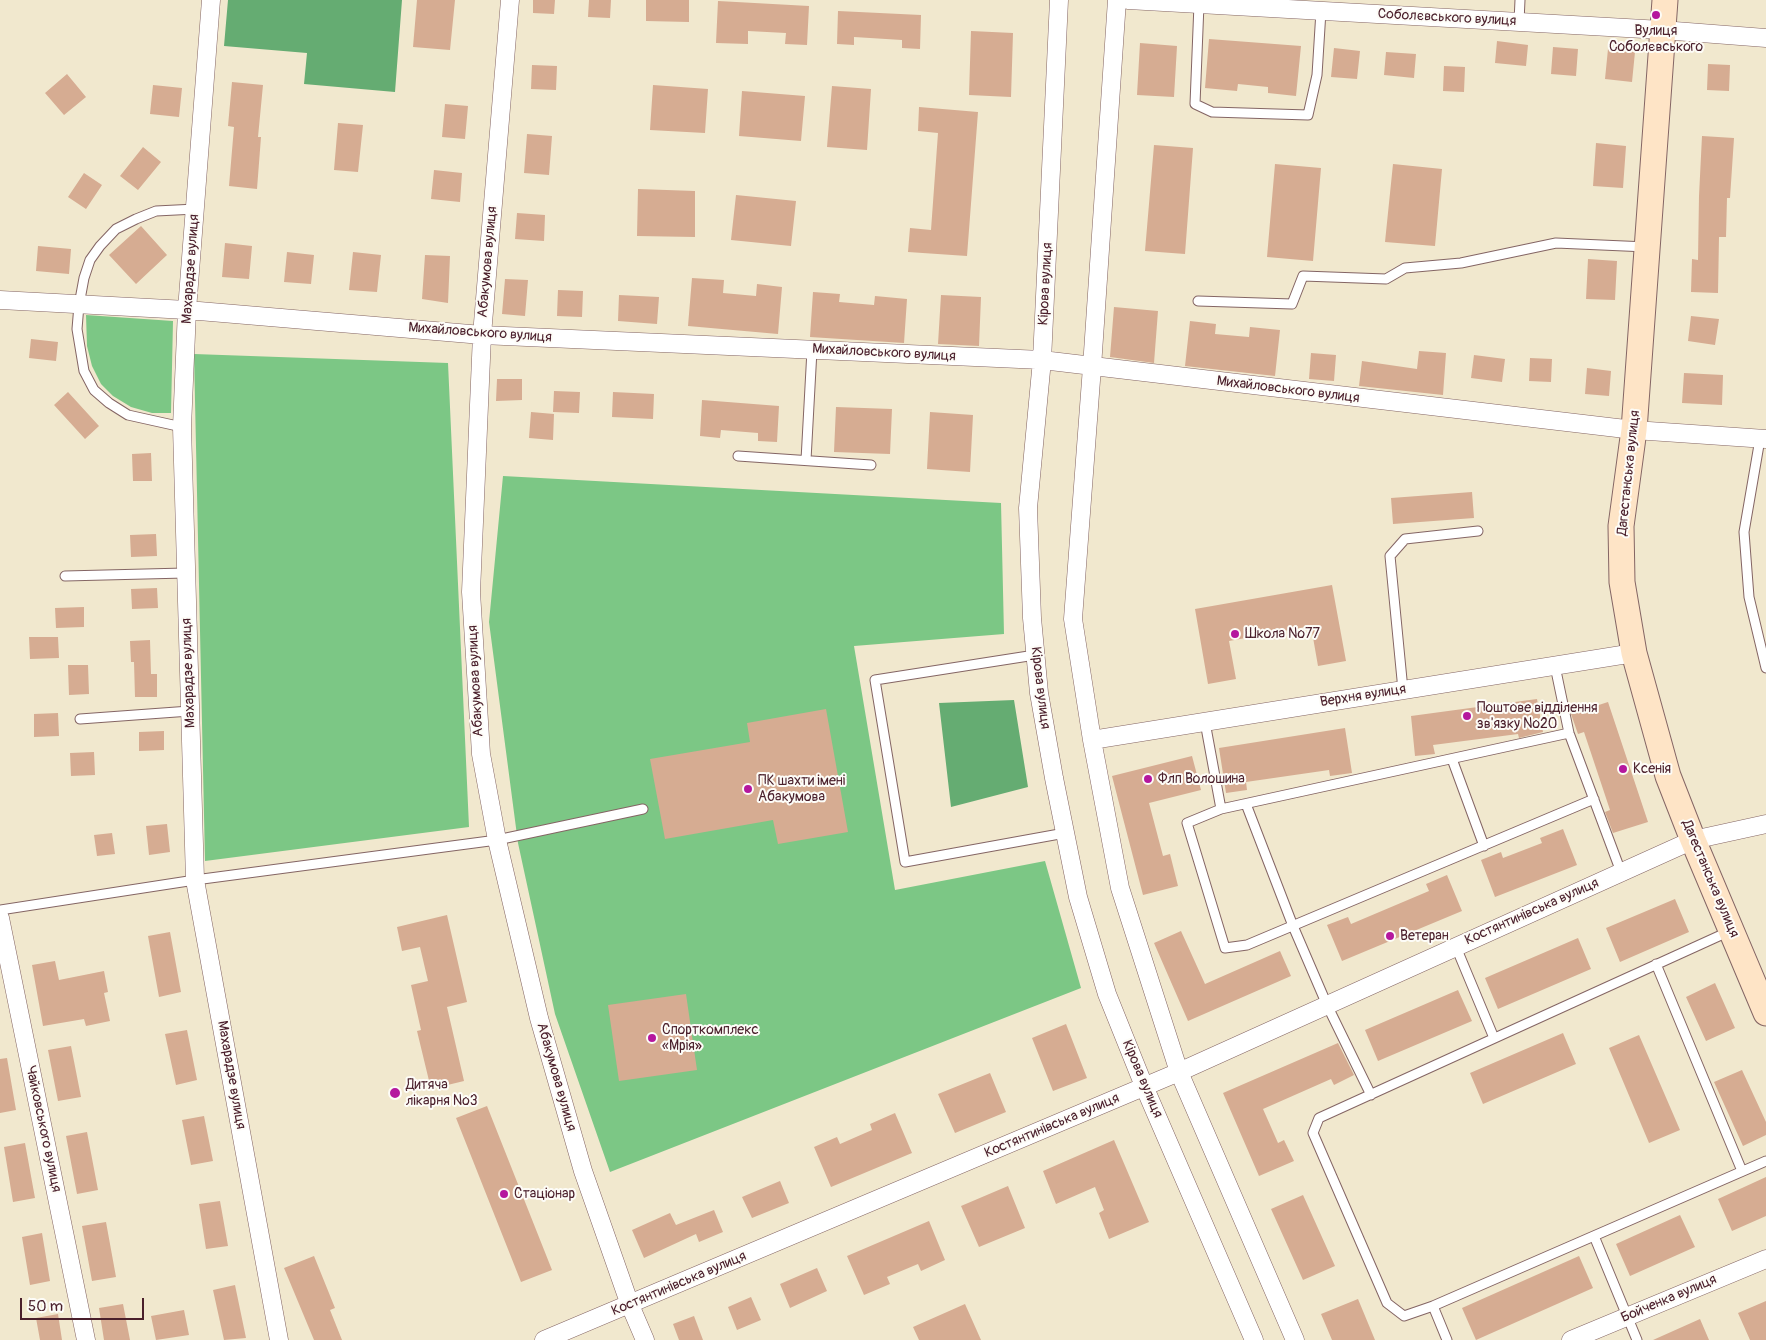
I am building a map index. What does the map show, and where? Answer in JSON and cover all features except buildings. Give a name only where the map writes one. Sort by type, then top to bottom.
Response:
[{"type":"street","name":"Махарадзе вулиця","points":[[211,0],[187,310],[182,427],[195,880],[279,1340]]},
{"type":"street","name":"Абакумова вулиця","points":[[510,0],[482,335],[471,592],[481,754],[497,840],[539,1018],[584,1171],[630,1305],[645,1340]]},
{"type":"street","name":"Кірова вулиця","points":[[1058,0],[1042,360],[1028,508],[1032,618],[1044,721],[1078,897],[1107,994],[1144,1086],[1254,1340]]},
{"type":"street","points":[[1117,0],[1073,619],[1092,740],[1120,888],[1179,1072],[1295,1340]]},
{"type":"street","name":"Соболєвського вулиця","points":[[1128,0],[1662,30],[1766,38]]},
{"type":"street","name":"Дагестанська вулиця","points":[[1664,0],[1634,430],[1621,526],[1622,582],[1634,653],[1668,776],[1692,840],[1766,1013]]},
{"type":"street","name":"Михайловського вулиця","points":[[0,300],[187,310],[482,335],[1042,360],[1634,430],[1763,439]]},
{"type":"street","name":"Верхня вулиця","points":[[1092,740],[1634,653]]},
{"type":"street","name":"Костянтинівська вулиця","points":[[544,1340],[1179,1072],[1692,840],[1766,824]]},
{"type":"street","name":"Чайковського вулиця","points":[[0,918],[86,1340]]},
{"type":"street","name":"Бойченка вулиця","points":[[1572,1340],[1766,1259]]},
{"type":"lane","points":[[1519,22],[1520,0]]},
{"type":"lane","points":[[1199,4],[1195,104],[1212,112],[1308,115],[1317,75],[1321,11]]},
{"type":"lane","points":[[182,427],[128,415],[109,403],[94,390],[84,371],[77,329],[84,278],[90,260],[116,229],[156,211],[196,209]]},
{"type":"lane","points":[[1198,301],[1292,304],[1303,276],[1386,279],[1405,268],[1460,263],[1556,243],[1647,247]]},
{"type":"lane","points":[[806,460],[812,350]]},
{"type":"lane","points":[[1763,439],[1744,532],[1749,597],[1766,668]]},
{"type":"lane","points":[[738,456],[871,465]]},
{"type":"lane","points":[[1403,690],[1390,556],[1404,539],[1478,530]]},
{"type":"lane","points":[[65,576],[185,573]]},
{"type":"lane","points":[[1035,655],[875,680],[905,862],[1065,833]]},
{"type":"lane","points":[[1554,666],[1569,733],[1621,872]]},
{"type":"lane","points":[[80,720],[190,711]]},
{"type":"lane","points":[[1205,722],[1221,809]]},
{"type":"lane","points":[[1569,733],[1221,809],[1187,823],[1225,948],[1247,945],[1594,799]]},
{"type":"lane","points":[[1452,759],[1484,846]]},
{"type":"lane","points":[[1246,804],[1293,926],[1327,1005],[1371,1095]]},
{"type":"lane","points":[[0,910],[195,880],[497,840],[643,809]]},
{"type":"lane","points":[[1731,930],[1319,1118],[1313,1133],[1387,1303],[1404,1316],[1433,1306],[1766,1161]]},
{"type":"lane","points":[[1456,947],[1494,1038]]},
{"type":"lane","points":[[1656,964],[1742,1171]]},
{"type":"lane","points":[[1594,1236],[1637,1340]]},
{"type":"lane","points":[[1433,1306],[1447,1340]]},
{"type":"green space","points":[[228,0],[402,0],[395,92],[304,84],[307,53],[224,46]]},
{"type":"green space","points":[[86,315],[173,321],[171,413],[152,413],[131,407],[113,396],[101,384],[92,366],[87,346]]},
{"type":"green space","points":[[194,354],[448,363],[469,827],[205,861]]},
{"type":"green space","points":[[503,476],[1001,503],[1004,634],[854,646],[895,890],[1045,861],[1081,988],[610,1172],[555,1014],[518,843],[489,622]]},
{"type":"green space","points":[[1014,700],[1028,787],[951,807],[939,703]]},
{"type":"place","name":"Вулиця Соболєвського","points":[[1656,15]]},
{"type":"place","name":"Школа №77","points":[[1235,634]]},
{"type":"place","name":"Поштове відділення зв'язку №20","points":[[1467,716]]},
{"type":"place","name":"Ксенія","points":[[1623,769]]},
{"type":"place","name":"Флп Волошина","points":[[1148,779]]},
{"type":"place","name":"ПК шахти імені Абакумова","points":[[748,789]]},
{"type":"place","name":"Ветеран","points":[[1390,936]]},
{"type":"place","name":"Спорткомплекс «Мрія»","points":[[652,1038]]},
{"type":"place","name":"Дитяча лікарня №3","points":[[395,1093]]},
{"type":"place","name":"Стаціонар","points":[[504,1194]]}]
